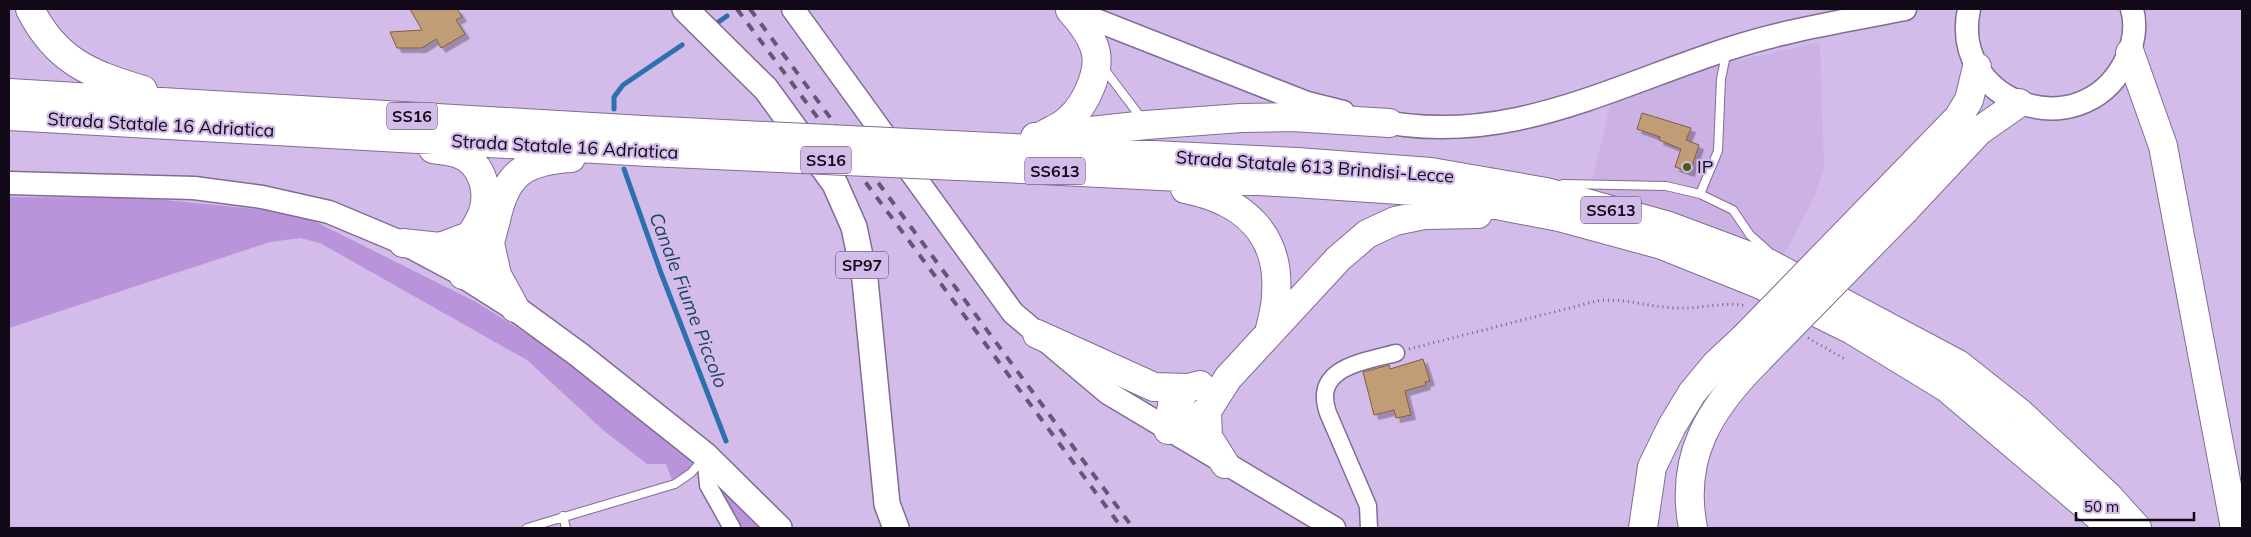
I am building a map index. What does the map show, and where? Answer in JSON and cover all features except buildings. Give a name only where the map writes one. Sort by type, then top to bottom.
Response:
[{"type":"highway","name":"SS16","points":[[30,9],[40,28],[57,50],[78,64],[105,78],[181,102]]},
{"type":"highway","points":[[997,158],[1044,135],[1069,120],[1086,97],[1093,80],[1097,58],[1090,36],[1069,9]]},
{"type":"highway","points":[[2130,53],[2163,146],[2174,194],[2230,514],[2235,528]]},
{"type":"highway","points":[[1895,201],[1958,118],[1968,100],[1977,67]]},
{"type":"highway","name":"Strada Statale 16 Adriatica","points":[[9,92],[181,102],[646,140],[997,158]]},
{"type":"highway","points":[[1693,528],[1689,509],[1689,476],[1697,448],[1720,403],[1737,381],[1752,348],[1895,201],[1979,132],[2018,103]]},
{"type":"highway","name":"Strada Statale 16 Adriatica","points":[[9,116],[366,136],[646,140]]},
{"type":"highway","points":[[1044,135],[1146,124],[1241,118],[1292,117],[1389,123]]},
{"type":"highway","name":"SS16","points":[[366,136],[458,154],[476,166],[485,185],[485,205],[479,222],[480,262],[463,275]]},
{"type":"highway","name":"SS16","points":[[480,240],[510,182],[525,168],[545,160],[646,140]]},
{"type":"highway","name":"Strada Statale 613 Brindisi-Lecce","points":[[997,158],[1297,162],[1441,173],[1546,192],[1668,226],[1768,263],[1912,334],[1958,364],[2020,412],[2109,497],[2137,528]]},
{"type":"highway","name":"Strada Statale 613 Brindisi-Lecce","points":[[997,158],[1107,174],[1428,192],[1559,217],[1662,245],[1759,284],[1852,330],[1947,388],[2015,448],[2112,528]]},
{"type":"highway","points":[[1107,174],[1207,193],[1239,208],[1262,230],[1275,262],[1276,295],[1269,333]]},
{"type":"highway","points":[[1188,388],[1172,405],[1168,430],[1189,422],[1208,410],[1228,378],[1338,259],[1367,234],[1395,221],[1424,215],[1475,213],[1521,219],[1559,217]]},
{"type":"highway","name":"SS16","points":[[480,240],[515,308]]},
{"type":"highway","points":[[403,244],[440,247],[480,240]]},
{"type":"highway","points":[[1037,334],[1154,387],[1188,388],[1228,378]]},
{"type":"highway","points":[[1643,528],[1652,467],[1672,426],[1692,393],[1716,364],[1752,348]]},
{"type":"highway","points":[[1208,410],[1208,437],[1224,464]]},
{"type":"highway","points":[[2015,448],[2085,528]]},
{"type":"main road","name":"SP97","points":[[676,9],[722,45]]},
{"type":"main road","name":"SP97","points":[[685,9],[766,89],[835,184],[854,228],[865,280],[887,504],[896,528]]},
{"type":"main road","points":[[793,9],[1013,313],[1108,393],[1334,528]]},
{"type":"main road","points":[[1069,9],[1307,103],[1389,123],[1423,128],[1472,127],[1537,116],[1710,63],[1729,48],[1796,31],[1905,9]]},
{"type":"main road","points":[[1969,9],[1967,21],[1969,45],[1977,67],[1997,90],[2018,103],[2045,110],[2072,107],[2097,95],[2117,77],[2130,53],[2134,32],[2132,9]]},
{"type":"main road","points":[[9,183],[194,188],[262,197],[330,212],[403,244],[463,275],[515,308],[578,354],[705,455],[779,528]]},
{"type":"street","points":[[1369,528],[1368,506],[1328,413],[1324,400],[1325,389],[1328,380],[1355,364],[1396,352]]},
{"type":"street","points":[[705,455],[708,485],[732,528]]},
{"type":"lane","points":[[1700,194],[1718,151],[1722,68],[1729,48]]},
{"type":"lane","points":[[1097,58],[1146,124]]},
{"type":"lane","points":[[1710,63],[1721,79]]},
{"type":"lane","points":[[1297,162],[1404,161]]},
{"type":"lane","points":[[1555,183],[1572,185],[1666,186],[1700,194],[1733,210],[1750,235],[1765,250],[1774,255]]},
{"type":"lane","points":[[1800,269],[1818,278]]},
{"type":"lane","points":[[1827,283],[1836,288]]},
{"type":"lane","points":[[527,528],[675,484],[691,473],[705,455]]},
{"type":"lane","points":[[564,516],[566,528]]},
{"type":"path","points":[[1396,352],[1549,312],[1613,299],[1662,308],[1727,303],[1753,307]]},
{"type":"path","points":[[1800,334],[1845,359]]},
{"type":"shaded area","points":[[1820,42],[1824,167],[1815,196],[1783,256],[1590,187],[1611,102],[1696,70]]},
{"type":"shaded area","points":[[9,197],[145,198],[266,210],[312,220],[476,302],[554,351],[686,456],[693,464],[691,470],[672,480],[666,464],[647,464],[603,430],[527,360],[320,243],[300,238],[270,242],[9,328]]},
{"type":"shaded area","points":[[719,484],[762,528],[734,528],[716,485]]},
{"type":"waterway","name":"Canale Fiume Piccolo","points":[[717,23],[727,16]]},
{"type":"waterway","name":"Canale Fiume Piccolo","points":[[614,109],[614,97],[623,85],[682,45]]},
{"type":"waterway","name":"Canale Fiume Piccolo","points":[[624,169],[661,273],[726,441]]},
{"type":"railway","points":[[737,9],[1122,528]]},
{"type":"railway","points":[[750,9],[1133,528]]},
{"type":"place","name":"IP","points":[[1687,167]]}]
